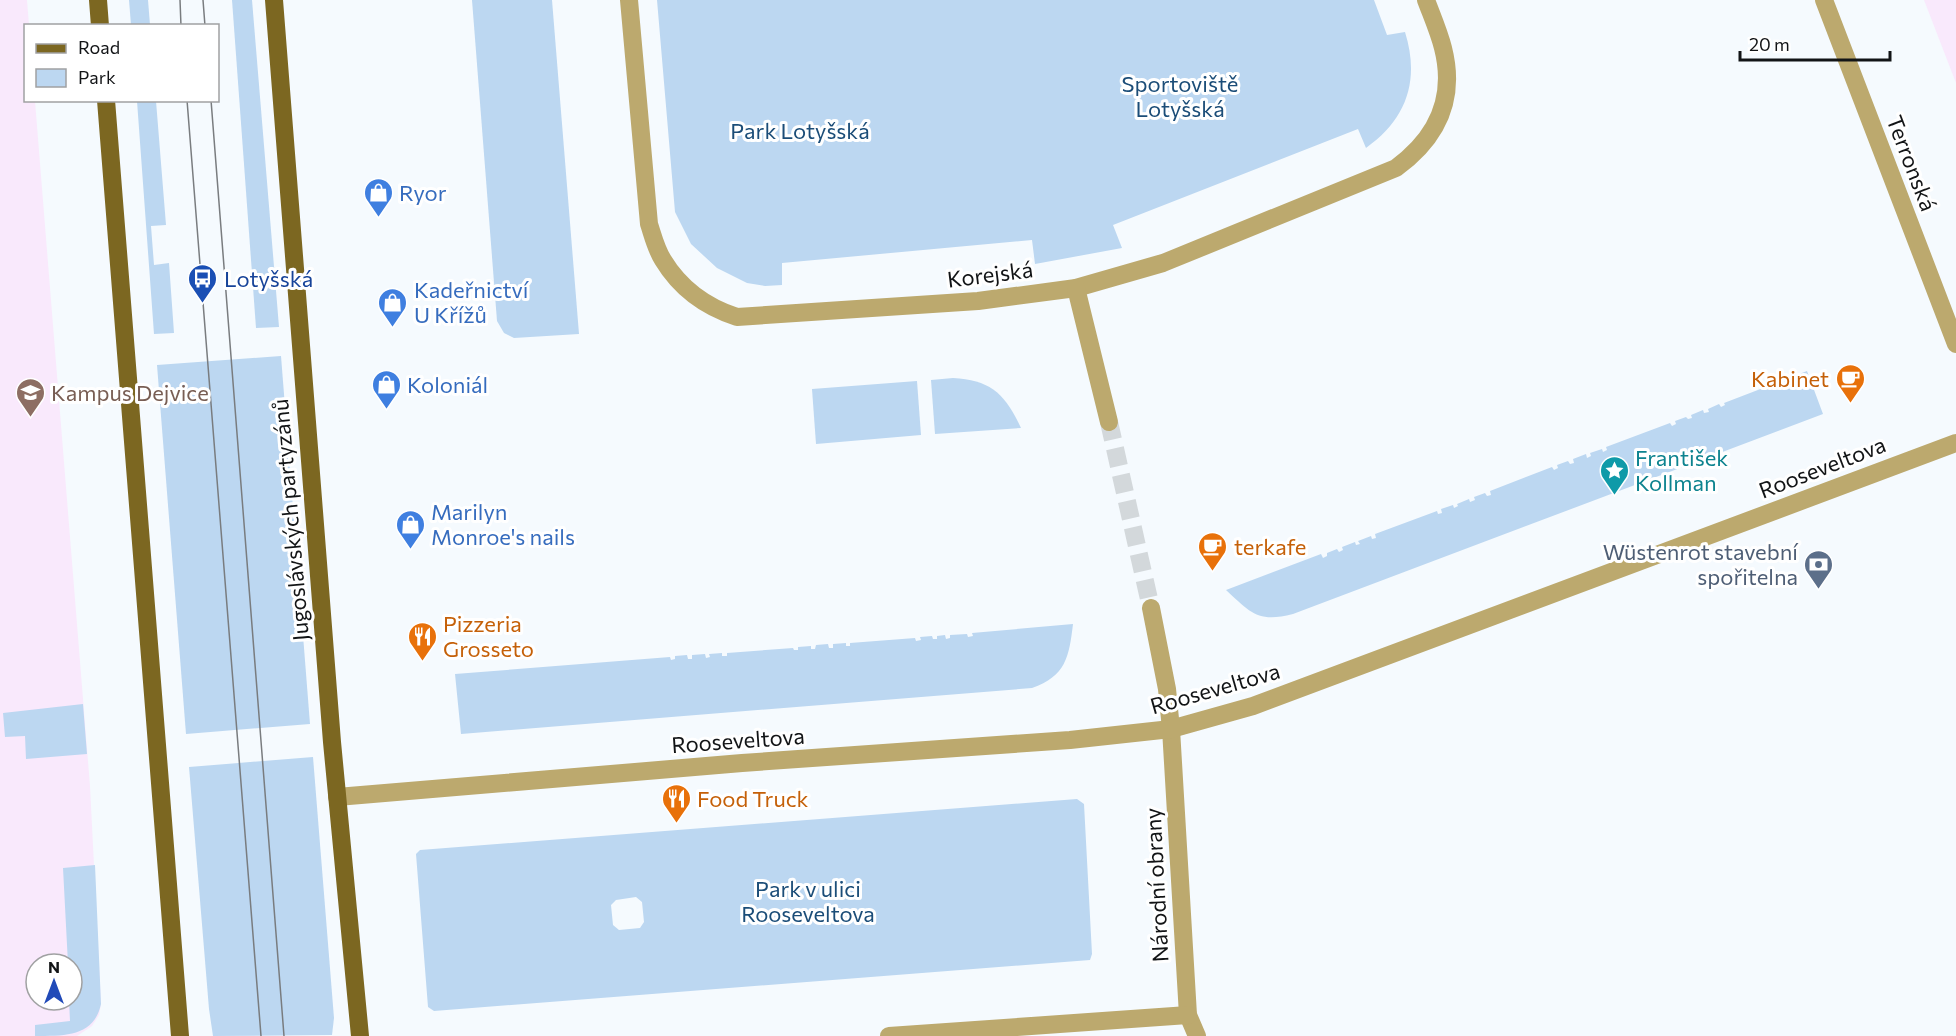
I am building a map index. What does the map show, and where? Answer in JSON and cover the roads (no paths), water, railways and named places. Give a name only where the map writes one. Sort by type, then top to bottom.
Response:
[{"type":"main road","points":[[98,0],[100,24]]},
{"type":"main road","name":"Jugoslávských partyzánů","points":[[274,0],[337,797],[360,1036]]},
{"type":"main road","points":[[106,102],[180,1036]]},
{"type":"street","name":"Korejská","points":[[629,0],[649,224],[662,259],[687,291],[722,312],[737,317],[978,301],[1076,288],[1162,263],[1396,168],[1414,155],[1429,138],[1440,118],[1446,95],[1447,70],[1443,47],[1426,0]]},
{"type":"street","name":"Terronská","points":[[1824,0],[1956,344]]},
{"type":"street","points":[[1076,288],[1109,422]]},
{"type":"street","name":"Rooseveltova","points":[[337,797],[730,764],[1070,740],[1171,729],[1253,706],[1956,443]]},
{"type":"street","name":"Národní obrany","points":[[1151,608],[1167,689],[1188,1015],[1197,1036]]},
{"type":"street","points":[[889,1036],[1188,1015]]},
{"type":"tunnel","points":[[1109,422],[1151,608]]},
{"type":"tram line","points":[[180,0],[181,24]]},
{"type":"tram line","points":[[203,0],[205,24]]},
{"type":"tram line","points":[[187,102],[261,1036]]},
{"type":"tram line","points":[[211,102],[284,1036]]},
{"type":"place","name":"Ryor","points":[[378,218]]},
{"type":"place","name":"Lotyšská","points":[[203,304]]},
{"type":"place","name":"Kadeřnictví U Křížů","points":[[393,328]]},
{"type":"place","name":"Kabinet","points":[[1850,404]]},
{"type":"place","name":"Koloniál","points":[[386,410]]},
{"type":"place","name":"Kampus Dejvice","points":[[30,418]]},
{"type":"place","name":"František Kollman","points":[[1614,496]]},
{"type":"place","name":"Marilyn Monroe's nails","points":[[410,550]]},
{"type":"place","name":"terkafe","points":[[1213,572]]},
{"type":"place","name":"Wüstenrot stavební spořitelna","points":[[1819,590]]},
{"type":"place","name":"Pizzeria Grosseto","points":[[422,662]]},
{"type":"place","name":"Food Truck","points":[[676,824]]},
{"type":"park label","name":"Sportoviště Lotyšská","points":[[1180,96]]},
{"type":"park label","name":"Park Lotyšská","points":[[800,130]]},
{"type":"park label","name":"Park v ulici Rooseveltova","points":[[808,900]]}]
